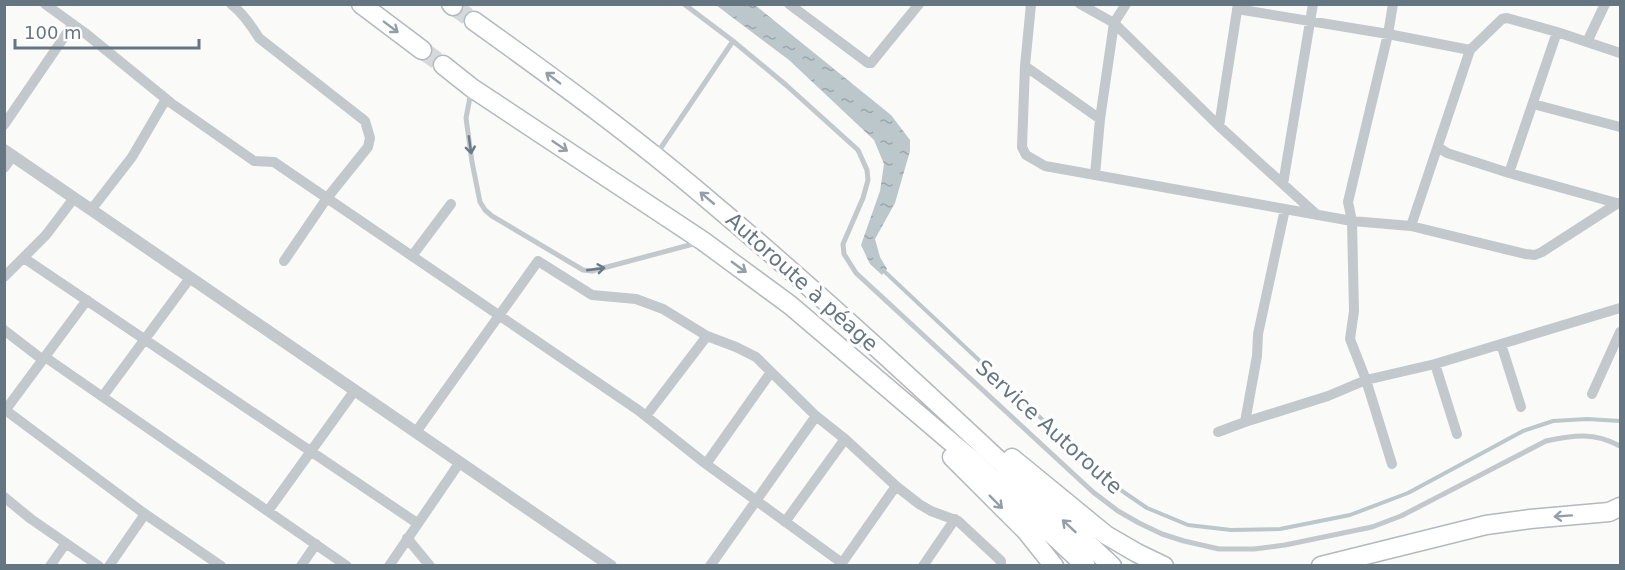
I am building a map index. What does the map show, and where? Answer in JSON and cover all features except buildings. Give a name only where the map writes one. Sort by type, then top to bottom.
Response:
[{"type":"highway","points":[[361,4],[422,50]]},
{"type":"highway","name":"Autoroute à péage","points":[[474,21],[655,156],[713,203],[867,339],[1112,566]]},
{"type":"highway","points":[[443,65],[472,88],[703,241],[790,305],[971,459],[1086,566]]},
{"type":"highway","points":[[867,339],[1106,535],[1164,566]]},
{"type":"highway","points":[[867,371],[1026,531],[1054,566]]},
{"type":"highway","points":[[1321,566],[1486,525],[1609,512],[1620,507]]},
{"type":"street","points":[[45,4],[166,99],[254,161],[274,162],[646,416],[706,464],[841,564],[896,486]]},
{"type":"street","points":[[231,4],[251,24],[259,38],[365,121],[370,138],[368,147],[327,198],[284,261]]},
{"type":"street","points":[[794,6],[871,63],[919,4]]},
{"type":"street","points":[[1031,4],[1025,66],[1022,147],[1026,155],[1045,166],[1352,221],[1412,226],[1535,255],[1619,203]]},
{"type":"street","points":[[1080,4],[1114,23],[1219,126],[1318,215]]},
{"type":"street","points":[[1095,175],[1100,119],[1114,23],[1126,4]]},
{"type":"street","points":[[1283,184],[1313,4]]},
{"type":"street","points":[[1392,464],[1366,380],[1350,339],[1354,311],[1352,221],[1348,202],[1393,4]]},
{"type":"street","points":[[1587,42],[1605,4]]},
{"type":"street","points":[[1219,126],[1238,7],[1470,50]]},
{"type":"street","points":[[1412,226],[1470,50],[1503,19],[1507,18],[1557,32],[1620,53]]},
{"type":"street","points":[[4,125],[73,24]]},
{"type":"street","points":[[1509,173],[1557,32]]},
{"type":"street","points":[[1025,66],[1100,119]]},
{"type":"street","points":[[91,210],[132,157],[166,99]]},
{"type":"street","points":[[1533,104],[1620,127]]},
{"type":"street","points":[[1438,147],[1447,153],[1509,173],[1619,203]]},
{"type":"street","points":[[4,168],[9,153],[611,566]]},
{"type":"street","points":[[4,277],[46,235],[74,198]]},
{"type":"street","points":[[412,256],[451,204]]},
{"type":"street","points":[[1245,422],[1257,356],[1258,334],[1285,209]]},
{"type":"street","points":[[24,258],[417,524]]},
{"type":"street","points":[[416,432],[538,261],[592,295],[636,299],[663,309],[707,336],[756,357],[816,416],[896,486],[931,511],[958,521],[1001,561],[1001,566]]},
{"type":"street","points":[[103,396],[190,278]]},
{"type":"street","points":[[87,300],[5,410],[145,514],[221,565]]},
{"type":"street","points":[[1218,432],[1328,396],[1366,380],[1435,364],[1620,308]]},
{"type":"street","points":[[4,330],[103,396],[346,566]]},
{"type":"street","points":[[1592,394],[1620,332]]},
{"type":"street","points":[[646,416],[707,336]]},
{"type":"street","points":[[1501,344],[1521,406]]},
{"type":"street","points":[[1435,364],[1457,434]]},
{"type":"street","points":[[706,464],[771,372]]},
{"type":"street","points":[[268,511],[355,390]]},
{"type":"street","points":[[710,566],[816,416]]},
{"type":"street","points":[[785,522],[845,439]]},
{"type":"street","points":[[389,566],[460,462]]},
{"type":"street","points":[[4,497],[31,519],[99,566]]},
{"type":"street","points":[[109,566],[145,514]]},
{"type":"street","points":[[923,566],[955,519]]},
{"type":"street","points":[[407,538],[430,566]]},
{"type":"street","points":[[50,566],[66,543]]},
{"type":"street","points":[[301,566],[316,544]]},
{"type":"lane","name":"Service Autoroute","points":[[688,6],[786,85],[858,150],[864,160],[868,180],[863,198],[843,244],[844,254],[856,273],[1093,492],[1118,511],[1162,534],[1219,549],[1254,549],[1285,545],[1372,527],[1401,516],[1546,441],[1569,436],[1592,436],[1607,439],[1620,446]]},
{"type":"lane","points":[[655,156],[733,41]]},
{"type":"lane","points":[[472,88],[466,118],[472,162],[480,202],[492,216],[583,270],[592,271],[703,241]]},
{"type":"water","points":[[716,5],[755,5],[891,115],[910,140],[910,151],[895,203],[875,239],[880,257],[887,269],[882,275],[870,264],[861,245],[880,191],[884,164],[874,140],[789,60]]},
{"type":"waterway","points":[[885,272],[1109,482],[1147,508],[1188,525],[1231,530],[1280,529],[1350,515],[1408,493],[1523,431],[1553,421],[1587,419],[1620,421]]},
{"type":"tunnel","points":[[453,6],[474,21]]},
{"type":"tunnel","points":[[422,50],[443,65]]}]
